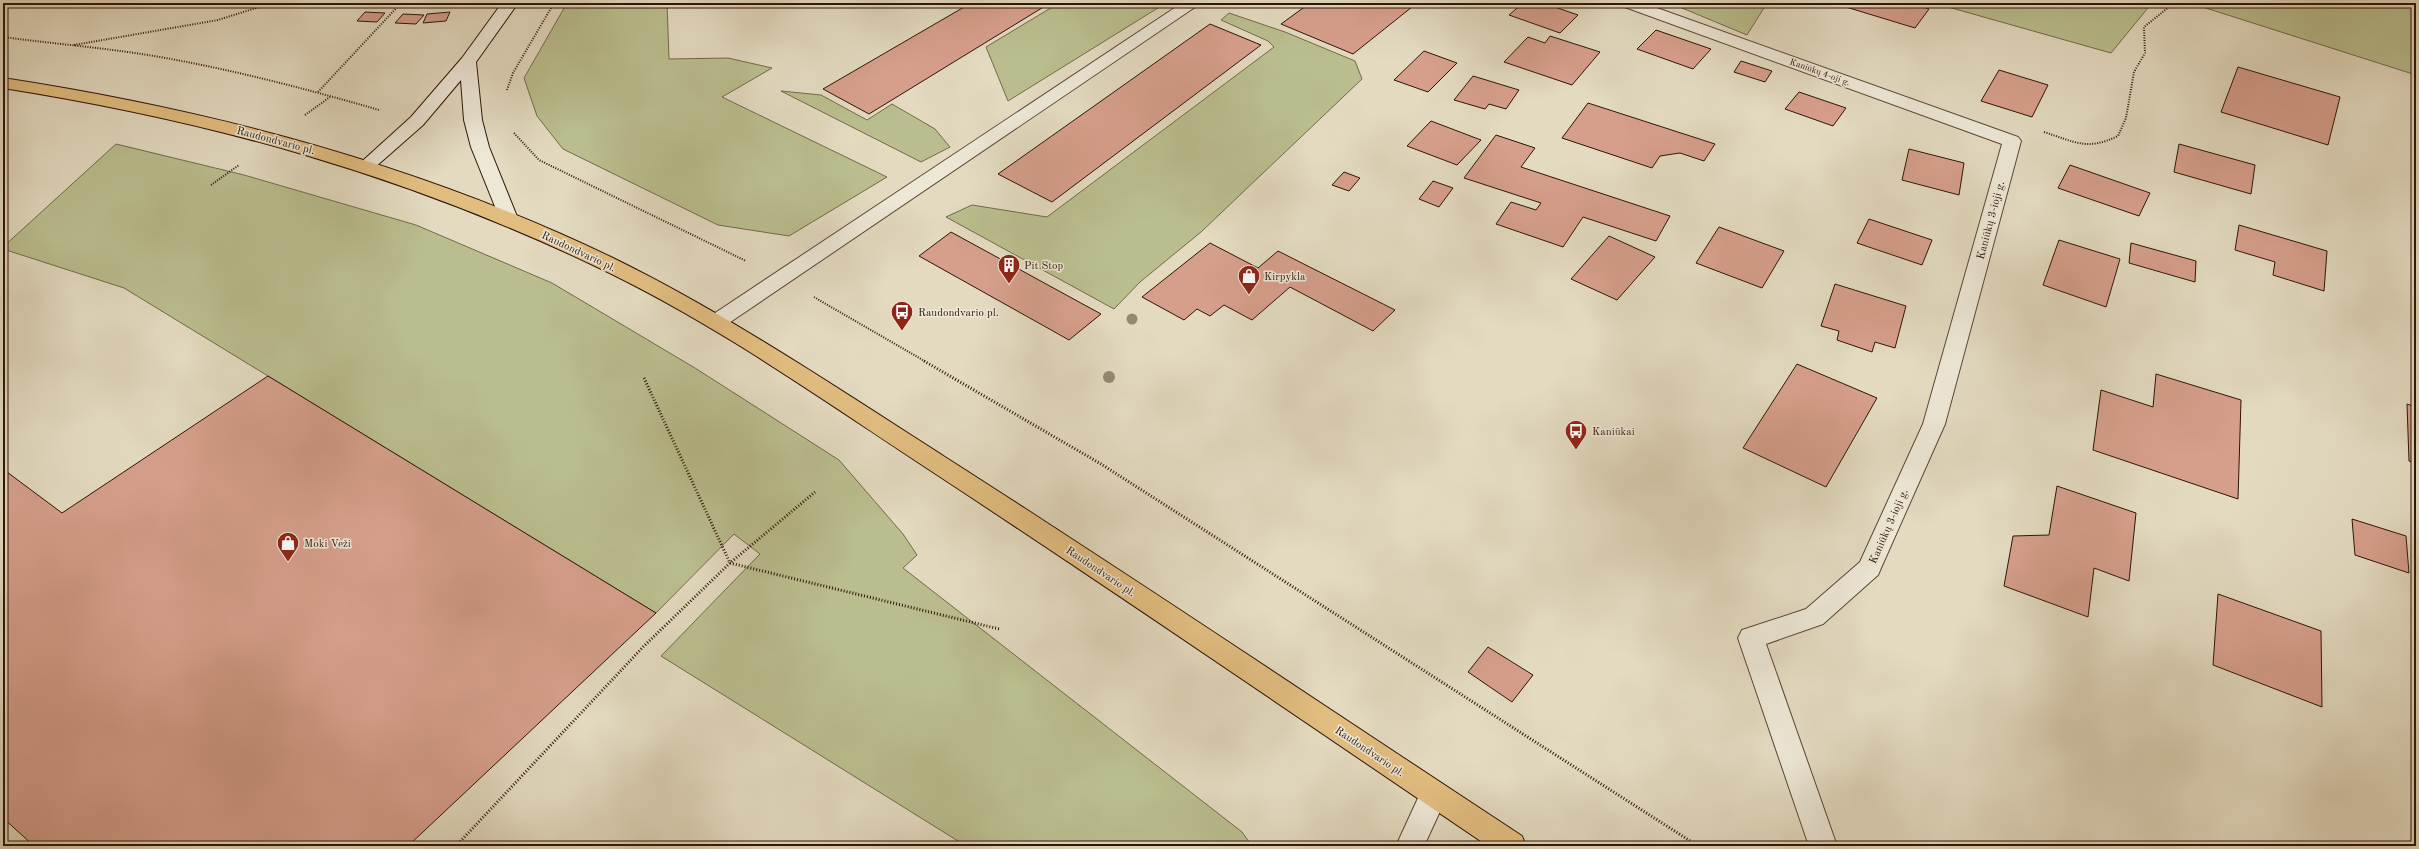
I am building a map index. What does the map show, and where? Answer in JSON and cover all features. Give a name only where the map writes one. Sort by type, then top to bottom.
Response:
[{"type":"main road","name":"Raudondvario pl.","points":[[3,83],[64,91],[171,113],[367,165],[433,188],[509,219],[606,263],[716,322],[1018,515],[1512,846]]},
{"type":"street","points":[[367,165],[416,121],[468,62],[510,3]]},
{"type":"street","points":[[716,322],[783,279],[1193,3]]},
{"type":"street","name":"Kaniūkų 4-oji g.","points":[[1628,3],[2012,141]]},
{"type":"street","points":[[468,62],[470,94],[476,133],[509,219]]},
{"type":"street","name":"Kaniūkų 3-ioji g.","points":[[1823,846],[1751,638],[1814,617],[1868,568],[1934,424],[2012,141]]},
{"type":"street","points":[[1410,846],[1434,794]]},
{"type":"path","points":[[70,46],[218,20],[272,3]]},
{"type":"path","points":[[318,92],[401,3]]},
{"type":"path","points":[[507,97],[513,73],[554,3]]},
{"type":"path","points":[[2012,141],[2028,127],[2082,144],[2101,144],[2118,136],[2126,118],[2134,72],[2145,52],[2144,27],[2174,3]]},
{"type":"path","points":[[3,37],[70,46],[121,50],[180,61],[331,96]]},
{"type":"path","points":[[513,132],[539,160],[783,279],[1101,464],[1698,846]]},
{"type":"path","points":[[644,378],[730,562]]},
{"type":"path","points":[[456,846],[643,647],[730,562],[815,492]]},
{"type":"path","points":[[730,562],[999,629]]},
{"type":"green space","points":[[567,3],[667,3],[669,59],[728,58],[772,68],[722,97],[887,177],[789,236],[718,225],[563,149],[537,116],[524,78]]},
{"type":"green space","points":[[1059,3],[1166,3],[1008,101],[986,47]]},
{"type":"green space","points":[[1670,3],[1767,3],[1747,35]]},
{"type":"green space","points":[[1934,3],[2152,3],[2111,53]]},
{"type":"green space","points":[[2190,3],[2416,3],[2416,75]]},
{"type":"green space","points":[[1229,13],[1285,32],[1355,61],[1362,79],[1201,232],[1140,282],[1114,309],[946,217],[972,205],[1047,217],[1274,47],[1268,41],[1221,20]]},
{"type":"green space","points":[[781,91],[821,95],[867,120],[892,104],[935,129],[950,147],[921,162]]},
{"type":"green space","points":[[116,144],[244,175],[416,225],[552,283],[695,368],[839,460],[903,534],[917,555],[903,568],[1242,832],[1252,846],[966,846],[661,656],[760,554],[734,534],[656,613],[124,288],[3,249],[3,247]]},
{"type":"building","points":[[971,3],[1050,3],[869,114],[823,89]]},
{"type":"building","points":[[1310,3],[1417,3],[1353,54],[1281,24]]},
{"type":"building","points":[[1523,3],[1543,3],[1578,15],[1560,33],[1509,15]]},
{"type":"building","points":[[1849,3],[1911,3],[1929,9],[1915,28],[1846,7]]},
{"type":"building","points":[[365,12],[385,13],[377,22],[357,21]]},
{"type":"building","points":[[450,12],[446,21],[423,23],[427,14]]},
{"type":"building","points":[[403,14],[424,15],[416,24],[395,23]]},
{"type":"building","points":[[1210,24],[1261,45],[1052,202],[998,174]]},
{"type":"building","points":[[1656,30],[1711,49],[1693,69],[1637,49]]},
{"type":"building","points":[[1550,36],[1600,52],[1572,85],[1504,62],[1528,37],[1545,43]]},
{"type":"building","points":[[1424,51],[1457,63],[1428,92],[1394,80]]},
{"type":"building","points":[[1741,61],[1772,71],[1765,82],[1734,72]]},
{"type":"building","points":[[2238,67],[2340,97],[2328,145],[2221,112]]},
{"type":"building","points":[[1999,70],[2048,85],[2032,117],[1981,101]]},
{"type":"building","points":[[1473,76],[1519,90],[1506,109],[1489,104],[1485,109],[1454,100]]},
{"type":"building","points":[[1799,92],[1846,108],[1833,126],[1785,109]]},
{"type":"building","points":[[1588,103],[1715,144],[1704,161],[1680,153],[1660,156],[1652,168],[1562,138]]},
{"type":"building","points":[[1431,121],[1481,140],[1457,165],[1407,146]]},
{"type":"building","points":[[1496,135],[1535,148],[1521,167],[1670,216],[1656,241],[1583,217],[1563,247],[1496,224],[1511,202],[1536,210],[1541,203],[1464,178]]},
{"type":"building","points":[[2179,144],[2255,165],[2251,194],[2174,172]]},
{"type":"building","points":[[1909,149],[1964,163],[1959,195],[1902,180]]},
{"type":"building","points":[[2070,165],[2150,193],[2139,216],[2058,188]]},
{"type":"building","points":[[1344,172],[1360,178],[1349,191],[1332,185]]},
{"type":"building","points":[[1433,181],[1453,188],[1439,207],[1419,199]]},
{"type":"building","points":[[1869,219],[1932,240],[1922,265],[1857,243]]},
{"type":"building","points":[[2239,225],[2327,251],[2324,291],[2273,275],[2275,262],[2235,250]]},
{"type":"building","points":[[1719,227],[1784,251],[1762,288],[1696,263]]},
{"type":"building","name":"Pit Stop","points":[[951,232],[1101,314],[1069,340],[919,256]]},
{"type":"building","points":[[1609,236],[1655,257],[1617,300],[1571,279]]},
{"type":"building","points":[[2059,240],[2120,259],[2106,307],[2043,285]]},
{"type":"building","points":[[1210,243],[1258,268],[1278,251],[1395,310],[1373,331],[1290,287],[1252,320],[1224,305],[1210,316],[1197,309],[1184,320],[1142,297]]},
{"type":"building","points":[[2131,243],[2196,261],[2195,282],[2129,263]]},
{"type":"building","points":[[1835,284],[1906,306],[1895,348],[1875,342],[1872,352],[1837,340],[1839,331],[1821,326]]},
{"type":"building","points":[[1797,364],[1877,398],[1826,487],[1743,448]]},
{"type":"building","points":[[2156,374],[2241,400],[2238,499],[2093,450],[2101,390],[2153,407]]},
{"type":"building","name":"Moki Veži","points":[[268,376],[656,613],[408,846],[34,846],[3,818],[3,469],[62,513]]},
{"type":"building","points":[[2407,404],[2416,407],[2416,464],[2409,461]]},
{"type":"building","points":[[2057,486],[2136,513],[2129,581],[2094,568],[2088,617],[2004,586],[2013,536],[2049,535]]},
{"type":"building","points":[[2352,519],[2406,536],[2409,573],[2355,555]]},
{"type":"building","points":[[2218,594],[2321,631],[2322,707],[2213,665]]},
{"type":"building","points":[[1488,647],[1533,675],[1512,702],[1468,672]]},
{"type":"place","name":"Pit Stop","points":[[1009,284]]},
{"type":"place","name":"Kirpykla","points":[[1249,296]]},
{"type":"place","name":"Raudondvario pl.","points":[[902,332]]},
{"type":"place","name":"Kaniūkai","points":[[1576,450]]},
{"type":"place","name":"Moki Veži","points":[[288,562]]}]
